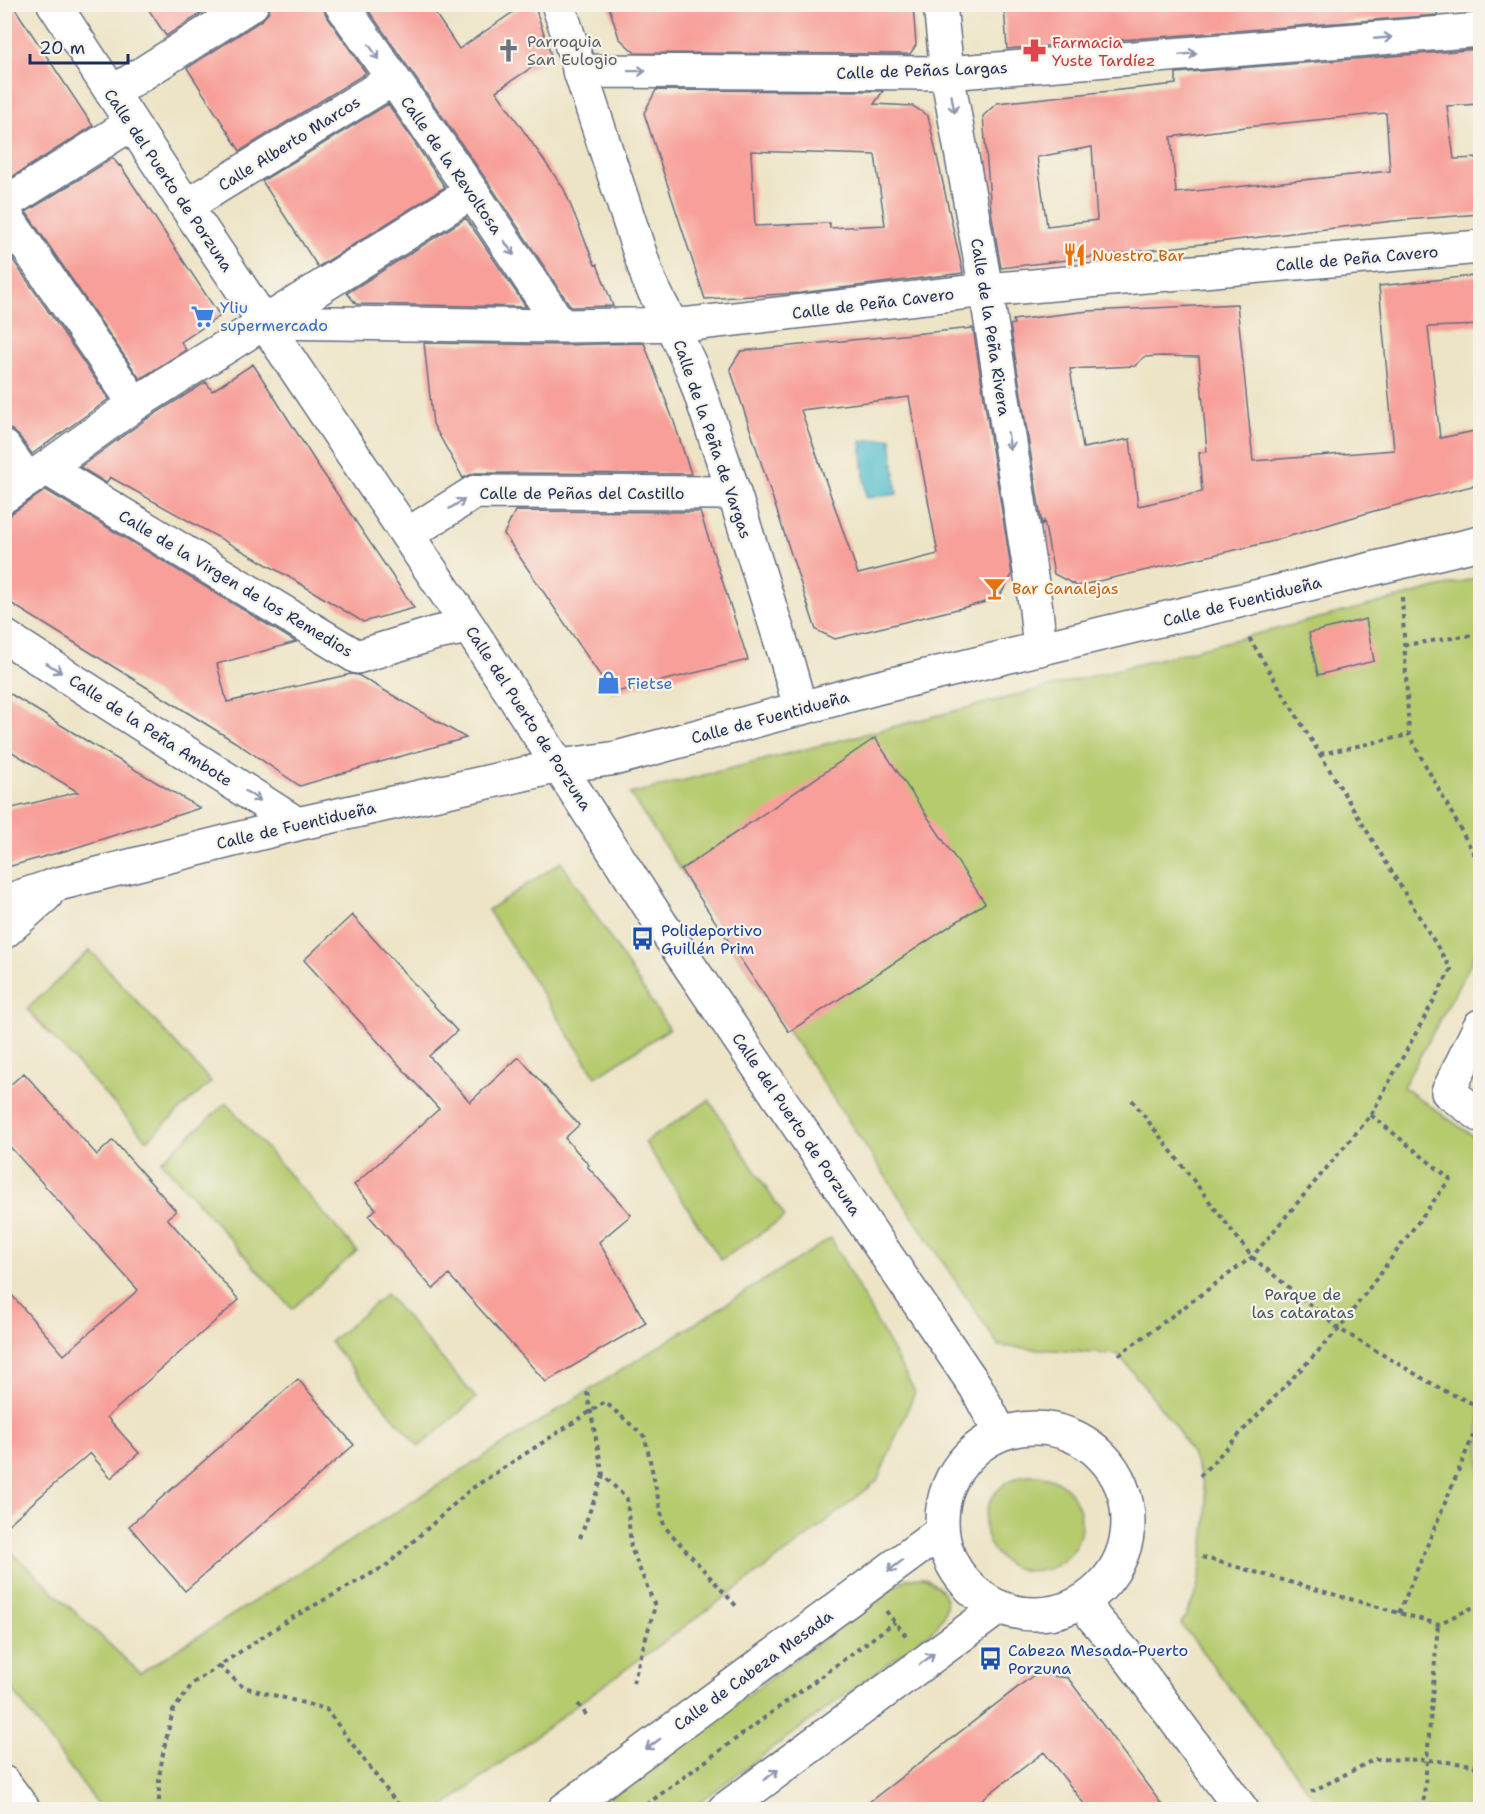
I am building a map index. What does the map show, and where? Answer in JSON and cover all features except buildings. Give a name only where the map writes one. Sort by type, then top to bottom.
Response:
[{"type":"street","name":"Calle del Puerto de Porzuna","points":[[54,4],[131,124],[469,627],[661,924],[976,1388],[996,1423],[996,1436]]},
{"type":"street","points":[[112,93],[252,4]]},
{"type":"street","name":"Calle de la Revoltosa","points":[[341,4],[472,192],[561,326]]},
{"type":"street","name":"Calle de la Peña de Vargas","points":[[558,4],[649,281],[692,369],[734,493],[800,707]]},
{"type":"street","name":"Calle de la Peña Rivera","points":[[940,4],[947,73],[986,290],[1036,609],[1040,649]]},
{"type":"street","name":"Calle de Peñas Largas","points":[[579,71],[947,73],[1480,30]]},
{"type":"street","name":"Calle Alberto Marcos","points":[[186,206],[393,79]]},
{"type":"street","points":[[4,204],[131,124]]},
{"type":"street","points":[[4,447],[26,481],[135,404],[472,192]]},
{"type":"street","points":[[4,213],[135,404]]},
{"type":"street","name":"Calle de Peña Cavero","points":[[264,322],[561,326],[691,324],[986,290],[1480,247]]},
{"type":"street","name":"Calle de la Virgen de los Remedios","points":[[26,481],[357,657],[436,633],[469,627]]},
{"type":"street","name":"Calle de Peñas del Castillo","points":[[407,535],[475,492],[734,493]]},
{"type":"street","name":"Calle de Fuentidueña","points":[[4,902],[58,884],[297,824],[560,766],[617,758],[876,688],[1480,543]]},
{"type":"street","name":"Calle de la Peña Ambote","points":[[4,636],[297,824]]},
{"type":"street","name":"Calle de Fuentidueña","points":[[4,932],[58,884]]},
{"type":"street","points":[[1480,1026],[1448,1092],[1480,1115]]},
{"type":"street","points":[[1026,1428],[1057,1430],[1086,1442],[1108,1463],[1124,1491],[1129,1521],[1123,1552],[1109,1580],[1085,1600],[1057,1612],[1027,1615],[998,1608],[976,1595],[959,1577],[948,1555],[942,1531],[943,1502],[954,1474],[972,1452],[996,1436],[1026,1428]]},
{"type":"street","name":"Calle de Cabeza Mesada","points":[[564,1809],[942,1531]]},
{"type":"street","points":[[1085,1600],[1095,1618],[1131,1660],[1242,1809]]},
{"type":"street","points":[[723,1809],[998,1608]]},
{"type":"street","points":[[4,1784],[24,1809]]},
{"type":"path","points":[[1402,597],[1408,735],[1480,865]]},
{"type":"path","points":[[1404,645],[1480,634]]},
{"type":"path","points":[[1119,1355],[1252,1257],[1371,1115],[1451,969],[1248,636]]},
{"type":"path","points":[[1320,754],[1408,735]]},
{"type":"path","points":[[1475,855],[1480,830]]},
{"type":"path","points":[[1132,1100],[1252,1257],[1339,1329],[1441,1389],[1480,1407]]},
{"type":"path","points":[[1200,1476],[1339,1329],[1450,1179],[1371,1115]]},
{"type":"path","points":[[580,1538],[603,1475],[587,1392]]},
{"type":"path","points":[[159,1809],[159,1777],[173,1711],[193,1683],[288,1620],[387,1565],[471,1489],[605,1402],[645,1437],[664,1526],[738,1608]]},
{"type":"path","points":[[1399,1613],[1480,1419]]},
{"type":"path","points":[[603,1475],[627,1498],[631,1548],[655,1606],[633,1683]]},
{"type":"path","points":[[1202,1557],[1438,1624],[1480,1604]]},
{"type":"path","points":[[884,1608],[908,1639]]},
{"type":"path","points":[[639,1809],[895,1622]]},
{"type":"path","points":[[1423,1809],[1438,1624]]},
{"type":"path","points":[[219,1666],[243,1687],[326,1708],[395,1801],[405,1809]]},
{"type":"path","points":[[578,1704],[588,1718]]},
{"type":"path","points":[[1311,1792],[1375,1759],[1428,1760],[1474,1765],[1480,1775]]},
{"type":"green space","name":"Parque de las cataratas","points":[[1480,577],[1480,940],[1470,965],[1403,1087],[1480,1141],[1480,1809],[1323,1809],[1181,1624],[1191,1605],[1199,1579],[1207,1505],[1194,1459],[1172,1422],[1119,1355],[999,1346],[630,794]]},
{"type":"green space","points":[[561,862],[669,1029],[596,1077],[488,910]]},
{"type":"green space","points":[[90,950],[211,1082],[147,1140],[27,1009]]},
{"type":"green space","points":[[709,1100],[785,1217],[721,1260],[645,1142]]},
{"type":"green space","points":[[226,1103],[357,1251],[292,1309],[161,1161]]},
{"type":"green space","points":[[831,1238],[915,1392],[877,1481],[798,1544],[578,1704],[441,1809],[101,1809],[5,1680],[5,1546],[140,1673]]},
{"type":"green space","points":[[386,1294],[476,1398],[419,1447],[330,1342]]},
{"type":"green space","points":[[1033,1475],[1051,1478],[1067,1489],[1078,1505],[1081,1523],[1078,1541],[1067,1557],[1051,1568],[1033,1571],[1015,1568],[999,1557],[988,1541],[985,1523],[988,1505],[999,1489],[1015,1478]]},
{"type":"green space","points":[[924,1577],[940,1589],[946,1601],[943,1615],[932,1631],[690,1809],[592,1810],[895,1586],[908,1578]]},
{"type":"water","points":[[891,438],[897,494],[866,498],[861,441]]},
{"type":"place","name":"Parroquia San Eulogio","points":[[509,50]]},
{"type":"place","name":"Farmacia Yuste Tardíez","points":[[1034,51]]},
{"type":"place","name":"Nuestro Bar","points":[[1074,255]]},
{"type":"place","name":"Yliu supermercado","points":[[202,316]]},
{"type":"place","name":"Bar Canalejas","points":[[994,588]]},
{"type":"place","name":"Fietse","points":[[609,683]]},
{"type":"place","name":"Polideportivo Guillén Prim","points":[[643,939]]},
{"type":"place","name":"Cabeza Mesada-Puerto Porzuna","points":[[990,1659]]}]
